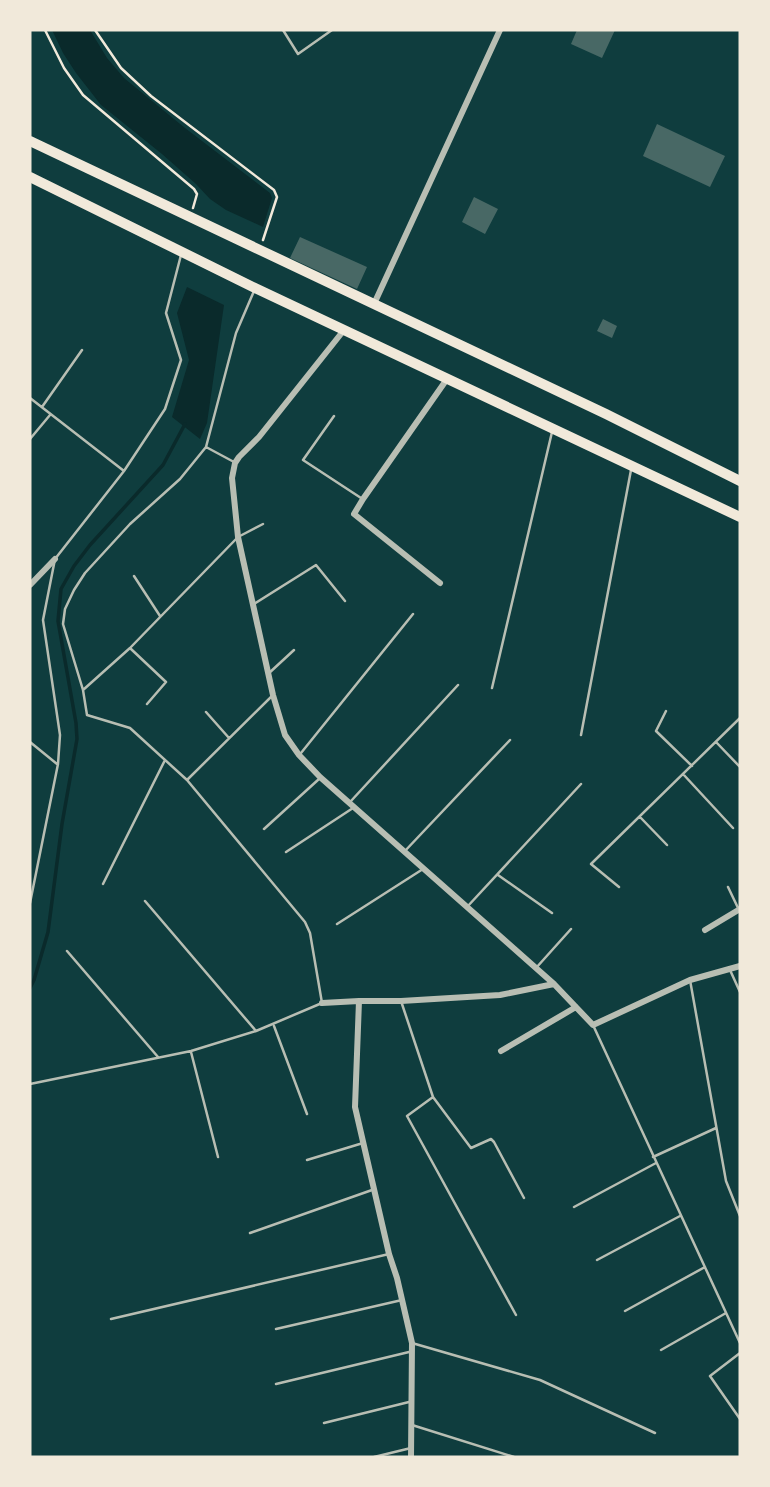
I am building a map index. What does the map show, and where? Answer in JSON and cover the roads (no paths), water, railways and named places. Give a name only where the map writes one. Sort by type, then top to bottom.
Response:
[{"type":"highway","points":[[30,141],[606,414],[740,481]]},
{"type":"highway","points":[[32,181],[740,517]]},
{"type":"street","points":[[374,304],[500,30]]},
{"type":"street","points":[[344,330],[259,437],[246,448],[235,463],[232,478],[238,537],[252,605],[285,735],[320,778],[554,984],[593,1025],[690,980],[740,966]]},
{"type":"street","points":[[440,583],[355,514],[447,379]]},
{"type":"street","points":[[30,585],[55,559]]},
{"type":"street","points":[[705,930],[740,910]]},
{"type":"street","points":[[322,1003],[500,995],[554,984]]},
{"type":"street","points":[[359,1000],[355,1107],[412,1343],[411,1457]]},
{"type":"street","points":[[501,1051],[576,1007]]},
{"type":"lane","points":[[283,30],[299,54],[332,30]]},
{"type":"lane","points":[[30,903],[58,764],[60,735],[43,620],[55,559],[124,471],[165,409],[181,360],[166,313],[182,252]]},
{"type":"lane","points":[[30,1084],[191,1051],[256,1031],[322,1003],[310,933],[305,922],[187,780],[130,729],[87,715],[83,690],[63,624],[65,608],[85,573],[131,524],[180,479],[206,447],[236,333],[255,288]]},
{"type":"lane","points":[[42,407],[82,349]]},
{"type":"lane","points":[[30,398],[124,471]]},
{"type":"lane","points":[[30,439],[50,414]]},
{"type":"lane","points":[[334,416],[303,460],[363,499]]},
{"type":"lane","points":[[492,688],[552,429]]},
{"type":"lane","points":[[206,447],[235,463]]},
{"type":"lane","points":[[581,735],[632,466]]},
{"type":"lane","points":[[83,690],[130,648],[238,537],[263,524]]},
{"type":"lane","points":[[252,605],[316,565],[345,601]]},
{"type":"lane","points":[[134,576],[160,616]]},
{"type":"lane","points":[[299,755],[413,614]]},
{"type":"lane","points":[[130,648],[166,682],[147,704]]},
{"type":"lane","points":[[268,674],[294,650]]},
{"type":"lane","points":[[286,852],[351,806],[458,685]]},
{"type":"lane","points":[[187,780],[273,695]]},
{"type":"lane","points":[[666,710],[656,731],[692,766]]},
{"type":"lane","points":[[206,712],[229,739]]},
{"type":"lane","points":[[618,887],[591,864],[740,718]]},
{"type":"lane","points":[[404,852],[510,740]]},
{"type":"lane","points":[[30,742],[58,764]]},
{"type":"lane","points":[[716,742],[740,767]]},
{"type":"lane","points":[[103,884],[165,760]]},
{"type":"lane","points":[[683,774],[733,828]]},
{"type":"lane","points":[[264,829],[320,778]]},
{"type":"lane","points":[[467,906],[581,784]]},
{"type":"lane","points":[[640,817],[667,845]]},
{"type":"lane","points":[[337,924],[424,869]]},
{"type":"lane","points":[[497,874],[552,913]]},
{"type":"lane","points":[[728,887],[740,910]]},
{"type":"lane","points":[[145,901],[256,1031]]},
{"type":"lane","points":[[536,969],[571,929]]},
{"type":"lane","points":[[67,951],[159,1058]]},
{"type":"lane","points":[[729,968],[740,992]]},
{"type":"lane","points":[[690,980],[726,1181],[740,1216]]},
{"type":"lane","points":[[401,1001],[433,1097],[471,1148],[487,1140],[494,1142],[524,1199]]},
{"type":"lane","points":[[274,1024],[307,1114]]},
{"type":"lane","points":[[593,1025],[740,1343]]},
{"type":"lane","points":[[191,1051],[218,1157]]},
{"type":"lane","points":[[433,1097],[407,1116],[516,1315]]},
{"type":"lane","points":[[653,1157],[716,1128]]},
{"type":"lane","points":[[307,1160],[363,1143]]},
{"type":"lane","points":[[574,1207],[656,1163]]},
{"type":"lane","points":[[250,1233],[374,1190]]},
{"type":"lane","points":[[597,1260],[680,1216]]},
{"type":"lane","points":[[111,1319],[389,1254]]},
{"type":"lane","points":[[625,1311],[705,1267]]},
{"type":"lane","points":[[276,1329],[402,1300]]},
{"type":"lane","points":[[661,1350],[726,1313]]},
{"type":"lane","points":[[412,1343],[540,1380],[655,1433]]},
{"type":"lane","points":[[276,1384],[412,1352]]},
{"type":"lane","points":[[740,1353],[710,1376],[740,1419]]},
{"type":"lane","points":[[324,1423],[412,1401]]},
{"type":"lane","points":[[412,1424],[514,1457]]},
{"type":"lane","points":[[374,1457],[411,1448]]},
{"type":"water","points":[[52,30],[90,30],[107,58],[124,78],[270,193],[272,198],[263,227],[226,210],[210,199],[162,154],[101,105],[76,73]]},
{"type":"water","points":[[187,287],[224,305],[207,423],[200,439],[172,417],[189,360],[177,313]]},
{"type":"waterway","points":[[30,988],[48,932],[62,824],[77,739],[58,621],[61,589],[90,545],[163,465],[185,424]]}]
